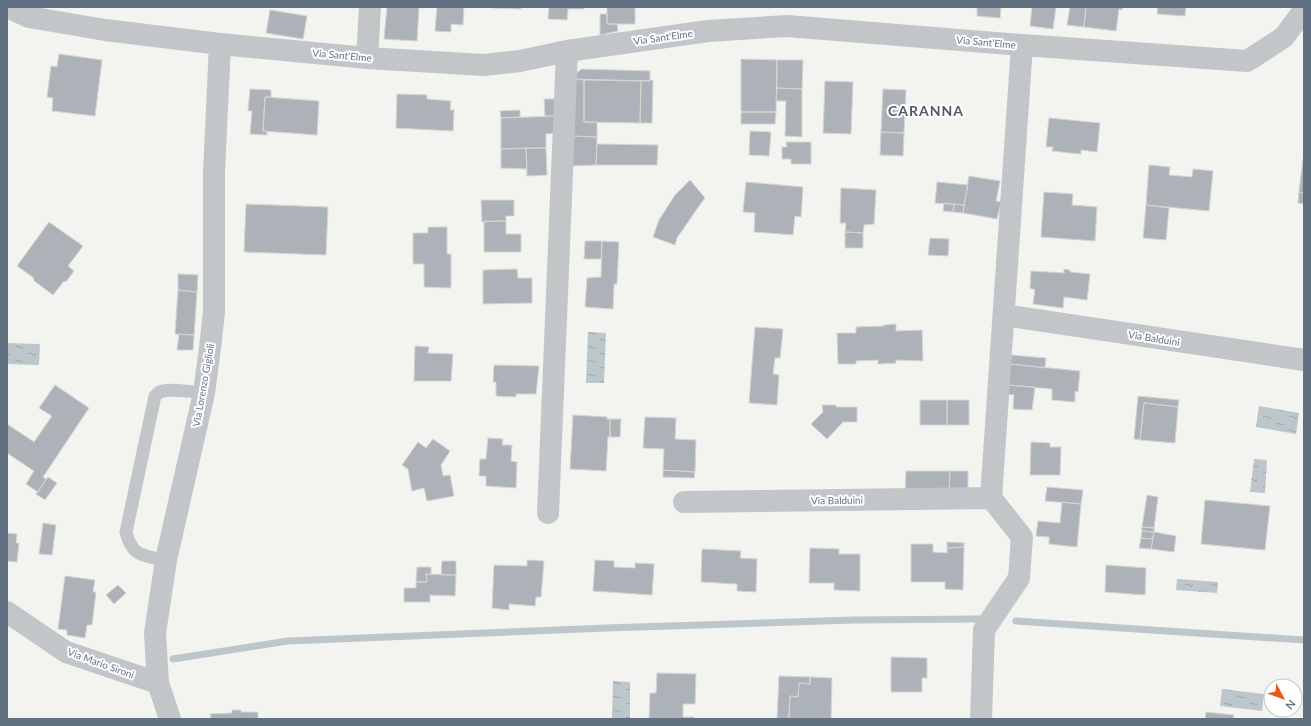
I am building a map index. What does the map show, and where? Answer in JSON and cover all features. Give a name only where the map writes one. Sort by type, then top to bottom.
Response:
[{"type":"street","name":"Via Sant'Elme","points":[[7,7],[29,17],[105,30],[220,44],[368,58],[484,65],[520,61],[567,51],[708,31],[787,26],[1247,61],[1284,37],[1304,10]]},
{"type":"street","points":[[368,58],[370,7]]},
{"type":"street","name":"Via Lorenzo Giglioli","points":[[170,719],[158,683],[155,633],[166,560],[204,393],[214,312],[214,172],[220,44]]},
{"type":"street","points":[[981,719],[984,630],[1020,578],[1022,537],[991,498],[1022,45]]},
{"type":"street","points":[[548,513],[567,51]]},
{"type":"street","name":"Via Balduini","points":[[1004,315],[1304,360]]},
{"type":"street","name":"Via Balduini","points":[[684,502],[991,498]]},
{"type":"street","name":"Via Mario Sironi","points":[[7,612],[66,652],[158,683]]},
{"type":"lane","points":[[166,560],[144,556],[135,551],[129,543],[126,532],[155,396],[160,392],[184,390],[204,393]]},
{"type":"water","points":[[588,332],[606,333],[604,383],[586,383]]},
{"type":"water","points":[[7,343],[40,344],[39,365],[7,364]]},
{"type":"water","points":[[1259,406],[1299,413],[1296,434],[1256,427]]},
{"type":"water","points":[[1254,459],[1267,460],[1265,493],[1250,492]]},
{"type":"water","points":[[1177,579],[1218,582],[1217,593],[1176,590]]},
{"type":"water","points":[[613,681],[630,682],[630,719],[612,719]]},
{"type":"water","points":[[1222,689],[1263,694],[1262,711],[1220,706]]},
{"type":"building","points":[[387,7],[419,7],[417,41],[384,39]]},
{"type":"building","points":[[437,7],[464,7],[463,25],[451,24],[451,32],[435,31]]},
{"type":"building","points":[[521,7],[521,9],[493,8]]},
{"type":"building","points":[[549,7],[584,7],[584,9],[568,9],[567,20],[548,19]]},
{"type":"building","points":[[607,7],[635,7],[635,24],[607,24]]},
{"type":"building","points":[[968,7],[1001,7],[1000,18],[977,16],[977,8]]},
{"type":"building","points":[[1032,7],[1056,7],[1053,29],[1030,26]]},
{"type":"building","points":[[1070,7],[1086,7],[1084,27],[1067,25]]},
{"type":"building","points":[[1086,7],[1122,7],[1122,10],[1119,9],[1116,31],[1084,27]]},
{"type":"building","points":[[1158,7],[1186,7],[1185,16],[1157,14]]},
{"type":"building","points":[[270,10],[307,16],[303,39],[266,33]]},
{"type":"building","points":[[600,14],[607,14],[607,24],[617,24],[618,31],[600,35]]},
{"type":"building","points":[[59,54],[102,60],[95,116],[52,111],[53,98],[47,97],[51,66],[57,67]]},
{"type":"building","points":[[741,59],[777,60],[776,112],[741,112]]},
{"type":"building","points":[[777,60],[803,60],[802,89],[777,88]]},
{"type":"building","points":[[581,69],[650,71],[650,81],[573,79]]},
{"type":"building","points":[[573,79],[584,80],[584,122],[597,122],[597,137],[571,136]]},
{"type":"building","points":[[584,80],[641,81],[640,123],[584,122]]},
{"type":"building","points":[[653,80],[652,123],[640,123],[641,81]]},
{"type":"building","points":[[825,81],[853,82],[851,134],[823,133]]},
{"type":"building","points":[[777,88],[802,89],[802,137],[785,136],[786,101],[776,101]]},
{"type":"building","points":[[250,89],[271,90],[271,97],[265,97],[263,131],[267,131],[267,135],[250,134],[252,111],[248,111]]},
{"type":"building","points":[[883,89],[906,90],[904,133],[881,132]]},
{"type":"building","points":[[397,94],[427,95],[427,99],[451,101],[450,110],[454,110],[453,131],[396,128]]},
{"type":"building","points":[[265,97],[319,101],[317,135],[263,131]]},
{"type":"building","points":[[544,99],[559,99],[558,116],[545,116]]},
{"type":"building","points":[[520,110],[520,117],[501,118],[500,111]]},
{"type":"building","points":[[741,112],[776,112],[775,124],[741,124]]},
{"type":"building","points":[[558,116],[559,133],[546,134],[546,148],[501,149],[501,118]]},
{"type":"building","points":[[1049,118],[1100,123],[1097,152],[1081,150],[1081,154],[1070,153],[1052,151],[1053,147],[1046,147]]},
{"type":"building","points":[[750,131],[771,132],[769,156],[749,155]]},
{"type":"building","points":[[881,132],[904,133],[903,156],[880,155]]},
{"type":"building","points":[[571,136],[597,137],[596,165],[570,166]]},
{"type":"building","points":[[786,142],[811,142],[811,164],[791,164],[791,159],[782,159],[782,147],[787,147]]},
{"type":"building","points":[[597,144],[658,145],[657,165],[596,165]]},
{"type":"building","points":[[526,148],[527,169],[501,168],[501,149]]},
{"type":"building","points":[[526,148],[546,148],[547,175],[527,176]]},
{"type":"building","points":[[1304,159],[1304,193],[1299,192]]},
{"type":"building","points":[[1149,165],[1170,167],[1169,175],[1192,177],[1193,169],[1213,171],[1209,211],[1146,205]]},
{"type":"building","points":[[969,176],[1000,181],[996,201],[1001,202],[997,219],[963,213]]},
{"type":"building","points":[[690,180],[705,198],[677,238],[675,245],[653,237],[659,220],[675,195]]},
{"type":"building","points":[[746,182],[803,187],[801,217],[795,216],[793,235],[754,232],[755,213],[743,212]]},
{"type":"building","points":[[937,182],[968,185],[964,205],[935,203]]},
{"type":"building","points":[[841,188],[876,190],[874,224],[864,225],[863,233],[845,232],[846,223],[840,223]]},
{"type":"building","points":[[1044,192],[1073,194],[1072,205],[1097,207],[1095,241],[1041,237]]},
{"type":"building","points":[[1299,192],[1304,193],[1304,204],[1298,203]]},
{"type":"building","points":[[481,200],[514,200],[514,216],[506,216],[506,221],[482,222]]},
{"type":"building","points":[[944,203],[954,204],[953,212],[943,211]]},
{"type":"building","points":[[246,204],[328,207],[326,255],[244,252]]},
{"type":"building","points":[[954,204],[964,205],[963,213],[953,212]]},
{"type":"building","points":[[1146,205],[1169,208],[1166,240],[1143,238]]},
{"type":"building","points":[[484,221],[506,221],[506,234],[521,234],[521,252],[484,252]]},
{"type":"building","points":[[49,222],[83,246],[68,266],[74,271],[66,282],[64,281],[53,295],[33,280],[34,278],[17,266]]},
{"type":"building","points":[[428,227],[447,227],[447,254],[451,254],[451,288],[424,287],[424,264],[413,264],[413,233],[428,233]]},
{"type":"building","points":[[845,232],[863,233],[863,248],[845,248]]},
{"type":"building","points":[[930,238],[949,239],[948,256],[928,255]]},
{"type":"building","points":[[585,241],[602,241],[601,259],[584,259]]},
{"type":"building","points":[[602,241],[619,242],[617,284],[614,284],[613,309],[585,307],[587,278],[601,277]]},
{"type":"building","points":[[517,269],[518,278],[532,278],[532,303],[483,304],[483,270]]},
{"type":"building","points":[[1064,269],[1070,270],[1070,272],[1090,274],[1087,300],[1064,297],[1063,308],[1033,304],[1035,290],[1030,288],[1031,271],[1064,273]]},
{"type":"building","points":[[178,274],[198,275],[197,292],[178,290]]},
{"type":"building","points":[[178,290],[197,292],[194,335],[175,334]]},
{"type":"building","points":[[896,324],[896,331],[922,330],[923,361],[896,360],[896,363],[878,364],[878,360],[856,361],[856,364],[838,364],[837,333],[856,333],[856,327]]},
{"type":"building","points":[[755,327],[783,329],[780,358],[775,358],[773,374],[779,375],[777,405],[749,403]]},
{"type":"building","points":[[179,334],[194,335],[193,350],[177,350]]},
{"type":"building","points":[[415,346],[429,347],[428,353],[453,354],[451,381],[414,381]]},
{"type":"building","points":[[1011,355],[1046,358],[1045,368],[1010,364]]},
{"type":"building","points":[[1010,364],[1080,371],[1078,392],[1075,391],[1075,402],[1052,400],[1052,389],[1008,385]]},
{"type":"building","points":[[494,365],[539,366],[536,394],[516,394],[516,397],[496,396],[496,382],[493,382]]},
{"type":"building","points":[[55,385],[89,408],[43,477],[46,479],[38,492],[26,484],[34,471],[7,453],[7,424],[34,442],[52,416],[39,408]]},
{"type":"building","points":[[1008,385],[1035,387],[1032,410],[1013,409],[1014,395],[1007,394]]},
{"type":"building","points":[[1138,396],[1179,400],[1178,407],[1144,403],[1140,440],[1134,439]]},
{"type":"building","points":[[920,400],[947,400],[947,425],[920,425]]},
{"type":"building","points":[[947,400],[969,400],[969,425],[947,425]]},
{"type":"building","points":[[1144,403],[1178,407],[1175,443],[1140,440]]},
{"type":"building","points":[[822,405],[857,407],[857,422],[843,422],[827,439],[811,424],[823,412]]},
{"type":"building","points":[[573,415],[607,417],[607,419],[610,419],[610,437],[608,437],[606,471],[570,469]]},
{"type":"building","points":[[645,417],[676,418],[675,439],[696,440],[695,472],[663,470],[664,449],[643,448]]},
{"type":"building","points":[[610,419],[621,419],[620,437],[610,437]]},
{"type":"building","points":[[488,438],[503,439],[502,445],[512,445],[511,461],[517,462],[516,488],[486,486],[486,476],[479,476],[480,459],[486,459]]},
{"type":"building","points":[[433,439],[450,451],[441,465],[443,476],[450,475],[454,496],[427,501],[424,488],[412,491],[408,469],[402,465],[418,442],[426,448]]},
{"type":"building","points":[[1031,442],[1050,443],[1050,447],[1061,447],[1060,475],[1030,475]]},
{"type":"building","points":[[663,470],[695,472],[694,478],[663,477]]},
{"type":"building","points":[[906,471],[950,471],[949,493],[905,493]]},
{"type":"building","points":[[950,471],[968,471],[968,493],[949,493]]},
{"type":"building","points":[[48,477],[57,483],[45,500],[36,494]]},
{"type":"building","points":[[1047,487],[1083,490],[1081,504],[1045,501]]},
{"type":"building","points":[[1147,495],[1158,497],[1154,528],[1142,527]]},
{"type":"building","points":[[1205,500],[1270,506],[1265,550],[1201,544]]},
{"type":"building","points":[[1062,502],[1081,504],[1077,547],[1049,544],[1049,537],[1036,536],[1038,521],[1060,523]]},
{"type":"building","points":[[43,523],[56,525],[52,555],[39,554]]},
{"type":"building","points":[[1142,527],[1154,528],[1154,532],[1142,531]]},
{"type":"building","points":[[1142,531],[1154,532],[1153,539],[1141,538]]},
{"type":"building","points":[[1154,532],[1176,536],[1174,552],[1151,549]]},
{"type":"building","points":[[7,533],[17,534],[16,543],[19,543],[17,562],[7,561]]},
{"type":"building","points":[[1141,538],[1153,539],[1151,549],[1139,548]]},
{"type":"building","points":[[947,542],[964,543],[964,547],[947,548]]},
{"type":"building","points":[[911,544],[933,544],[933,552],[947,553],[947,548],[964,547],[963,590],[945,589],[945,582],[911,582]]},
{"type":"building","points":[[810,548],[839,549],[839,554],[860,554],[860,591],[834,590],[834,583],[809,583]]},
{"type":"building","points":[[702,549],[741,551],[740,558],[757,559],[756,592],[737,591],[737,584],[701,582]]},
{"type":"building","points":[[527,560],[544,561],[541,597],[536,597],[535,606],[509,604],[509,610],[492,608],[494,565],[527,566]]},
{"type":"building","points":[[595,560],[614,561],[614,567],[635,568],[635,563],[654,564],[652,595],[593,591]]},
{"type":"building","points":[[442,561],[456,561],[456,575],[441,575]]},
{"type":"building","points":[[1106,565],[1146,568],[1145,595],[1105,592]]},
{"type":"building","points":[[417,567],[431,567],[431,575],[426,574],[427,582],[416,582]]},
{"type":"building","points":[[426,574],[456,575],[455,596],[430,595],[430,602],[404,602],[404,588],[416,588],[416,582],[427,582]]},
{"type":"building","points":[[65,576],[95,580],[93,592],[96,592],[92,625],[87,625],[85,638],[67,635],[67,630],[58,629]]},
{"type":"building","points":[[118,585],[126,593],[114,604],[106,595]]},
{"type":"building","points":[[891,657],[927,658],[927,678],[922,678],[922,692],[891,692]]},
{"type":"building","points":[[657,673],[696,674],[695,704],[683,704],[683,717],[694,717],[694,719],[649,719],[650,693],[656,693]]},
{"type":"building","points":[[779,676],[810,677],[810,684],[799,683],[798,697],[790,696],[789,719],[777,719]]},
{"type":"building","points":[[810,677],[832,678],[831,719],[789,719],[790,696],[798,697],[799,683],[810,684]]},
{"type":"building","points":[[232,710],[241,710],[241,712],[258,712],[258,719],[211,719],[210,714],[232,713]]},
{"type":"building","points":[[1206,712],[1234,715],[1233,719],[1205,719]]},
{"type":"waterway","points":[[173,659],[288,641],[606,628],[854,620],[979,619]]},
{"type":"waterway","points":[[1016,621],[1304,640]]},
{"type":"district","name":"CARANNA","points":[[926,110]]}]
